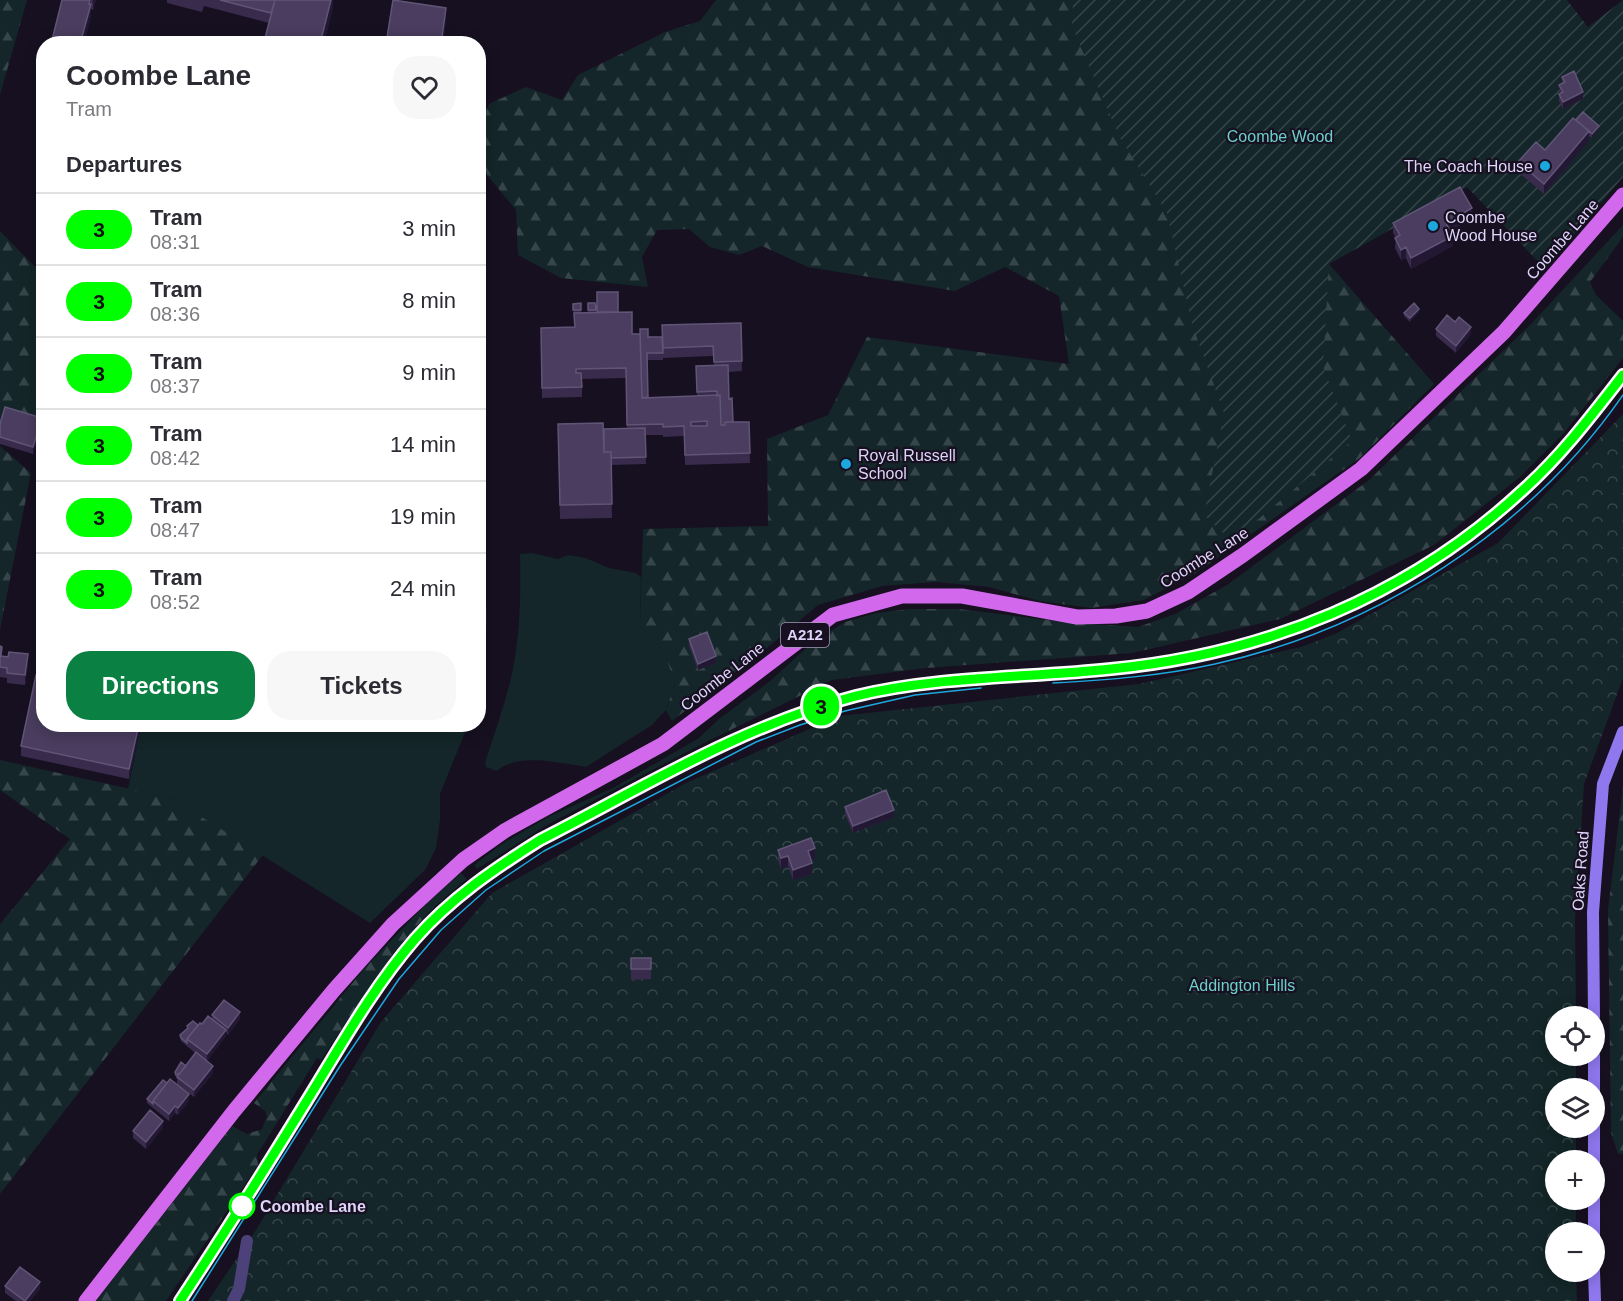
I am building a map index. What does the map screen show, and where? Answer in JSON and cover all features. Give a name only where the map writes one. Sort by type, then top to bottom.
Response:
[{"type":"main road","name":"Coombe Lane","points":[[86,1301],[234,1111],[334,990],[393,924],[463,860],[506,830],[663,744],[833,615],[902,596],[962,596],[1068,616],[1116,616],[1148,611],[1188,592],[1243,555],[1360,469],[1504,332],[1623,195]]},
{"type":"street","name":"Oaks Road","points":[[1594,1006],[1593,912],[1603,784],[1623,732]]},
{"type":"street","points":[[1594,1066],[1594,1222]]},
{"type":"street","points":[[233,1301],[239,1289],[247,1241]]},
{"type":"street","points":[[1594,1282],[1595,1301]]},
{"type":"green space","points":[[0,0],[27,0],[0,95]]},
{"type":"green space","points":[[716,0],[1466,0],[1374,213],[1329,264],[1434,384],[1360,458],[1197,572],[1144,600],[1091,608],[1040,601],[989,587],[936,582],[882,586],[818,605],[767,648],[672,721],[666,710],[675,684],[664,651],[640,626],[643,529],[768,526],[767,439],[828,415],[867,337],[1069,364],[1059,296],[1005,267],[955,291],[808,267],[762,246],[739,255],[710,247],[689,229],[657,230],[642,257],[648,287],[561,278],[518,255],[516,210],[486,172],[486,111],[489,104],[526,87],[562,100],[578,75],[665,32],[700,21]]},
{"type":"green space","name":"Coombe Wood","points":[[1073,0],[1567,0],[1588,27],[1623,0],[1623,177],[1545,269],[1467,187],[1329,264],[1323,367],[1352,441],[1232,541],[1204,515],[1224,413],[1192,324],[1167,213],[1119,136],[1072,26]]},
{"type":"green space","points":[[1623,225],[1623,237],[1590,282],[1596,295],[1623,321],[1623,358],[1564,433],[1520,477],[1434,545],[1280,619],[1132,653],[926,668],[832,680],[704,743],[699,738],[719,719],[769,682],[812,643],[845,622],[876,613],[909,609],[959,609],[1064,622],[1138,627],[1175,614],[1227,585],[1369,480],[1532,323]]},
{"type":"green space","points":[[0,231],[36,268],[36,417],[5,414],[0,431]]},
{"type":"green space","name":"Addington Hills","points":[[1623,414],[1623,678],[1584,784],[1575,919],[1576,1006],[1545,1006],[1545,1066],[1576,1066],[1576,1078],[1545,1078],[1545,1138],[1576,1138],[1576,1150],[1545,1150],[1545,1210],[1576,1210],[1576,1222],[1545,1222],[1545,1282],[1576,1282],[1577,1301],[208,1301],[256,1230],[381,1022],[492,893],[686,783],[839,716],[1139,684],[1301,647],[1335,634],[1498,543]]},
{"type":"green space","points":[[0,446],[31,473],[0,630]]},
{"type":"green space","points":[[532,553],[558,559],[568,555],[586,558],[609,568],[636,573],[641,577],[640,626],[664,651],[675,684],[666,710],[652,725],[586,767],[552,761],[528,760],[506,765],[497,771],[486,767],[485,762],[514,663],[519,617],[520,554]]},
{"type":"green space","points":[[140,732],[465,732],[440,794],[440,820],[436,848],[425,870],[370,923],[171,798],[128,789]]},
{"type":"green space","points":[[699,738],[704,743],[547,825],[477,869],[474,865],[505,842],[550,816],[613,788]]},
{"type":"green space","points":[[0,760],[171,798],[263,855],[0,1194],[0,924],[70,839],[0,790]]},
{"type":"green space","points":[[1623,786],[1623,1154],[1618,1154],[1611,1133],[1608,910]]},
{"type":"green space","points":[[461,873],[467,879],[434,907],[426,904]]},
{"type":"green space","points":[[426,904],[434,907],[402,943],[321,1060],[317,1058],[257,1155],[258,1165],[166,1301],[96,1301],[232,1126],[247,1134],[262,1129],[267,1116],[265,1111],[254,1103],[364,969]]},
{"type":"building","points":[[62,0],[90,0],[89,4],[91,4],[82,36],[53,36]]},
{"type":"building","points":[[220,0],[275,0],[271,13]]},
{"type":"building","points":[[275,0],[331,0],[322,36],[266,36]]},
{"type":"building","points":[[393,0],[446,8],[442,36],[387,36]]},
{"type":"building","points":[[1574,71],[1583,92],[1563,102],[1559,94],[1563,92],[1559,85],[1565,82],[1562,77]]},
{"type":"building","points":[[1583,112],[1599,126],[1592,134],[1576,120]]},
{"type":"building","name":"The Coach House","points":[[1573,118],[1589,131],[1544,184],[1518,162],[1536,142],[1545,150]]},
{"type":"building","name":"Coombe Wood House","points":[[1460,187],[1472,208],[1446,223],[1453,236],[1411,258],[1406,247],[1401,250],[1395,238],[1400,235],[1393,223]]},
{"type":"building","points":[[597,292],[618,292],[618,312],[597,312]]},
{"type":"building","points":[[581,303],[581,310],[573,310],[573,304]]},
{"type":"building","points":[[588,303],[595,303],[596,310],[588,310]]},
{"type":"building","points":[[1414,303],[1419,309],[1410,318],[1404,313]]},
{"type":"building","points":[[632,312],[632,334],[640,334],[642,398],[720,395],[721,425],[725,425],[725,422],[749,422],[750,453],[685,455],[684,426],[627,425],[626,368],[576,369],[576,373],[581,373],[582,387],[542,388],[541,328],[575,327],[574,313]],"holes":[[[707,421],[707,426],[691,426],[691,422]]]},
{"type":"building","points":[[1447,315],[1455,322],[1459,317],[1471,327],[1456,346],[1436,329]]},
{"type":"building","points":[[741,323],[742,361],[714,362],[713,346],[663,348],[662,325]]},
{"type":"building","points":[[640,329],[648,329],[648,337],[662,337],[663,353],[647,353],[648,397],[642,398]]},
{"type":"building","points":[[728,365],[729,399],[732,398],[733,422],[725,422],[725,425],[721,425],[720,395],[717,396],[717,391],[697,392],[696,366]]},
{"type":"building","points":[[5,407],[36,416],[36,437],[33,447],[0,437],[0,424]]},
{"type":"building","points":[[603,423],[604,452],[611,452],[612,504],[560,505],[558,424]]},
{"type":"building","points":[[645,428],[646,457],[611,458],[611,452],[604,452],[604,429]]},
{"type":"building","points":[[707,632],[716,656],[698,664],[689,639]]},
{"type":"building","points":[[0,646],[2,647],[1,656],[8,657],[9,652],[28,654],[25,675],[7,673],[7,668],[0,667]]},
{"type":"building","points":[[36,675],[36,732],[137,732],[129,769],[21,746]]},
{"type":"building","points":[[886,790],[894,810],[853,826],[845,807]]},
{"type":"building","points":[[811,838],[815,848],[808,851],[812,863],[793,870],[788,856],[781,858],[778,850]]},
{"type":"building","points":[[631,958],[651,958],[651,969],[631,969]]},
{"type":"building","points":[[224,1000],[240,1012],[228,1028],[212,1015]]},
{"type":"building","points":[[208,1016],[226,1030],[207,1054],[187,1039]]},
{"type":"building","points":[[193,1021],[198,1025],[187,1039],[187,1043],[180,1035]]},
{"type":"building","points":[[196,1052],[213,1066],[194,1090],[177,1077]]},
{"type":"building","points":[[181,1062],[186,1066],[176,1075],[175,1072]]},
{"type":"building","points":[[170,1079],[189,1094],[178,1108],[175,1106],[169,1114],[153,1101]]},
{"type":"building","points":[[163,1080],[167,1083],[153,1104],[147,1099]]},
{"type":"building","points":[[150,1110],[163,1121],[146,1142],[133,1131]]},
{"type":"building","points":[[20,1267],[40,1282],[25,1301],[5,1286]]},
{"type":"tram line","points":[[180,1301],[349,1031],[401,956],[429,924],[458,897],[540,840],[733,740],[814,708],[856,696],[918,684],[1079,672],[1168,661],[1279,634],[1332,614],[1432,561],[1479,528],[1550,463],[1576,435],[1623,375]]},
{"type":"tram line","name":"3","points":[[180,1301],[389,973],[414,940],[457,897],[515,856],[540,840],[707,753],[776,721],[819,706],[859,695],[918,685],[1058,674],[1184,660],[1235,648],[1328,617],[1438,557],[1494,516],[1553,460],[1623,375]]},
{"type":"tram line","points":[[1053,683],[1134,677],[1215,664],[1275,648],[1333,626],[1390,599],[1444,567],[1495,531],[1542,489],[1585,444],[1623,395]]},
{"type":"tram line","points":[[192,1301],[340,1066],[399,979],[441,930],[486,890],[544,851],[756,742],[845,711],[915,695],[981,688]]},
{"type":"place","name":"The Coach House","points":[[1545,166]]},
{"type":"place","name":"Coombe Wood House","points":[[1433,226]]},
{"type":"place","name":"Royal Russell School","points":[[846,464]]},
{"type":"place","name":"Coombe Lane","points":[[242,1206]]}]
